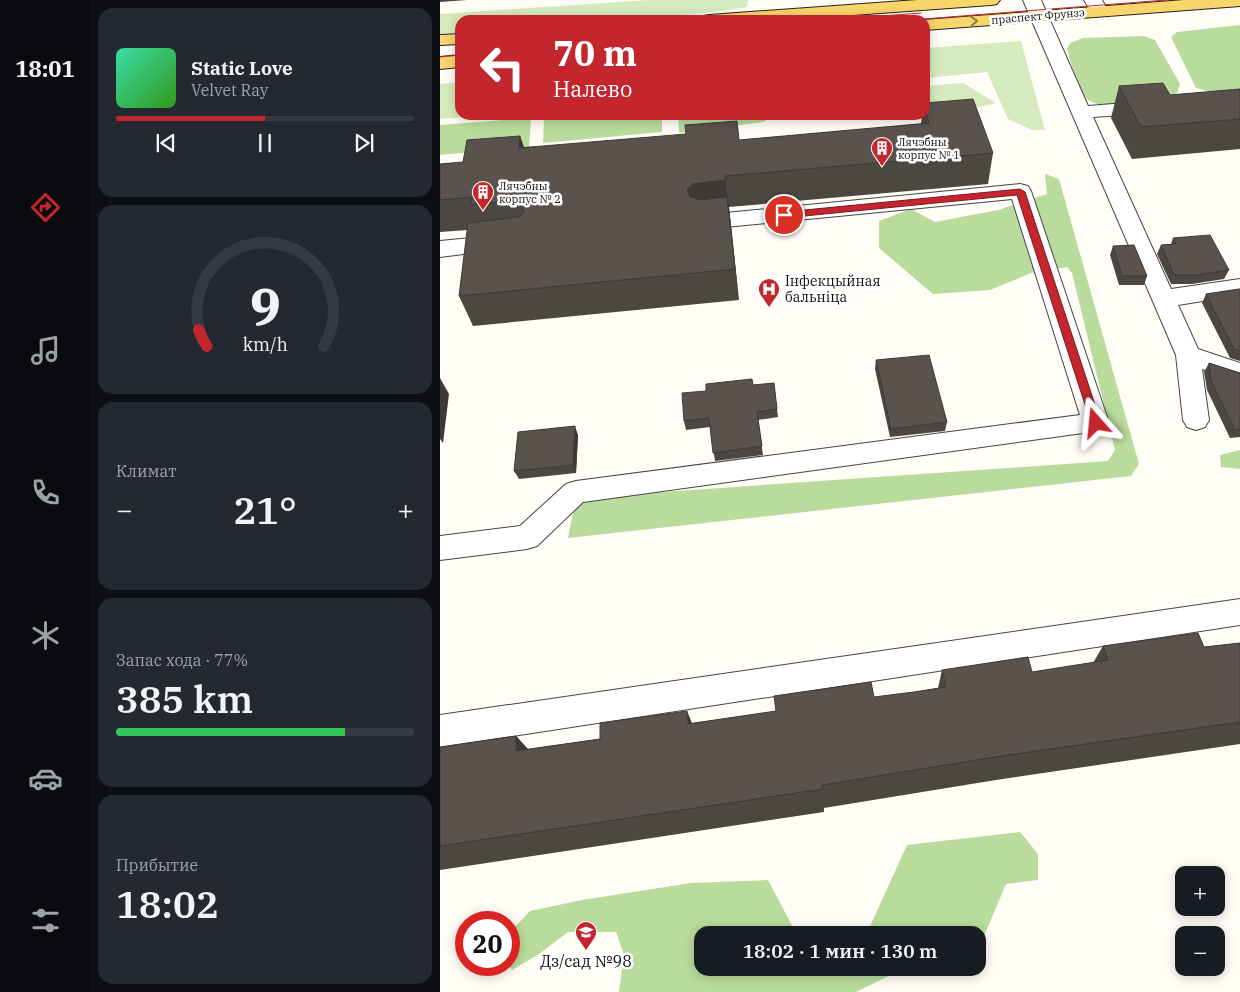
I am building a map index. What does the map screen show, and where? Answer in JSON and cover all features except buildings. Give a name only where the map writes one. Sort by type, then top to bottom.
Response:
[{"type":"main road","name":"праспект Фрунзэ","points":[[780,15],[991,0]]},
{"type":"main road","name":"праспект Фрунзэ","points":[[930,24],[1035,8],[1240,1]]},
{"type":"main road","points":[[440,40],[455,39]]},
{"type":"main road","points":[[440,63],[455,62]]},
{"type":"lane","points":[[1035,8],[1188,355],[1196,420]]},
{"type":"lane","points":[[1080,112],[1165,106]]},
{"type":"lane","points":[[440,548],[527,537],[576,492],[1096,423],[1020,192],[705,222]]},
{"type":"lane","points":[[440,249],[522,241]]},
{"type":"lane","points":[[1163,299],[1240,287]]},
{"type":"lane","points":[[1188,355],[1240,372]]},
{"type":"lane","points":[[440,730],[1240,612]]},
{"type":"green space","points":[[647,0],[748,0],[747,7],[685,15],[455,15],[455,33],[440,34],[440,14]]},
{"type":"green space","points":[[1240,25],[1240,91],[1215,93],[1196,88],[1171,37],[1177,32]]},
{"type":"green space","points":[[1144,36],[1155,40],[1180,84],[1177,93],[1144,103],[1116,106],[1092,102],[1085,97],[1077,81],[1067,49],[1070,43],[1083,38]]},
{"type":"green space","points":[[1021,41],[1045,130],[1032,130],[1008,119],[987,72],[930,78],[930,48]]},
{"type":"green space","points":[[455,82],[455,118],[440,119],[440,84]]},
{"type":"green space","points":[[963,83],[996,103],[975,108],[930,112],[930,86]]},
{"type":"green space","points":[[531,120],[529,147],[440,155],[440,125]]},
{"type":"green space","points":[[544,120],[662,120],[662,132],[543,143]]},
{"type":"green space","points":[[678,120],[766,120],[764,122],[679,133]]},
{"type":"green space","points":[[1045,174],[1059,179],[1139,464],[1131,476],[568,538],[576,498],[1108,461],[1115,450],[1072,273],[1067,267],[1031,273],[990,290],[933,294],[879,248],[879,221],[911,209],[935,222],[998,210],[1047,194]]},
{"type":"green space","points":[[1240,450],[1240,469],[1221,467],[1220,455]]},
{"type":"green space","points":[[1020,832],[1038,854],[1038,880],[1006,884],[986,931],[986,926],[870,926],[907,845]]},
{"type":"green space","points":[[768,880],[792,926],[694,926],[694,976],[889,976],[856,992],[619,992],[624,955],[616,932],[568,932],[539,954],[520,965],[520,921],[530,911],[582,900],[691,883]]},
{"type":"tram line","points":[[930,19],[1166,0]]},
{"type":"tram line","points":[[895,15],[921,13]]},
{"type":"tram line","points":[[440,57],[455,56]]},
{"type":"place","name":"Лячэбны корпус № 1","points":[[882,167]]},
{"type":"place","name":"Лячэбны корпус № 2","points":[[483,211]]},
{"type":"place","name":"Інфекцыйная бальніца","points":[[769,308]]},
{"type":"place","name":"Дз/сад №98","points":[[586,951]]},
{"type":"route","points":[[784,215],[1020,192],[1096,423]]}]
